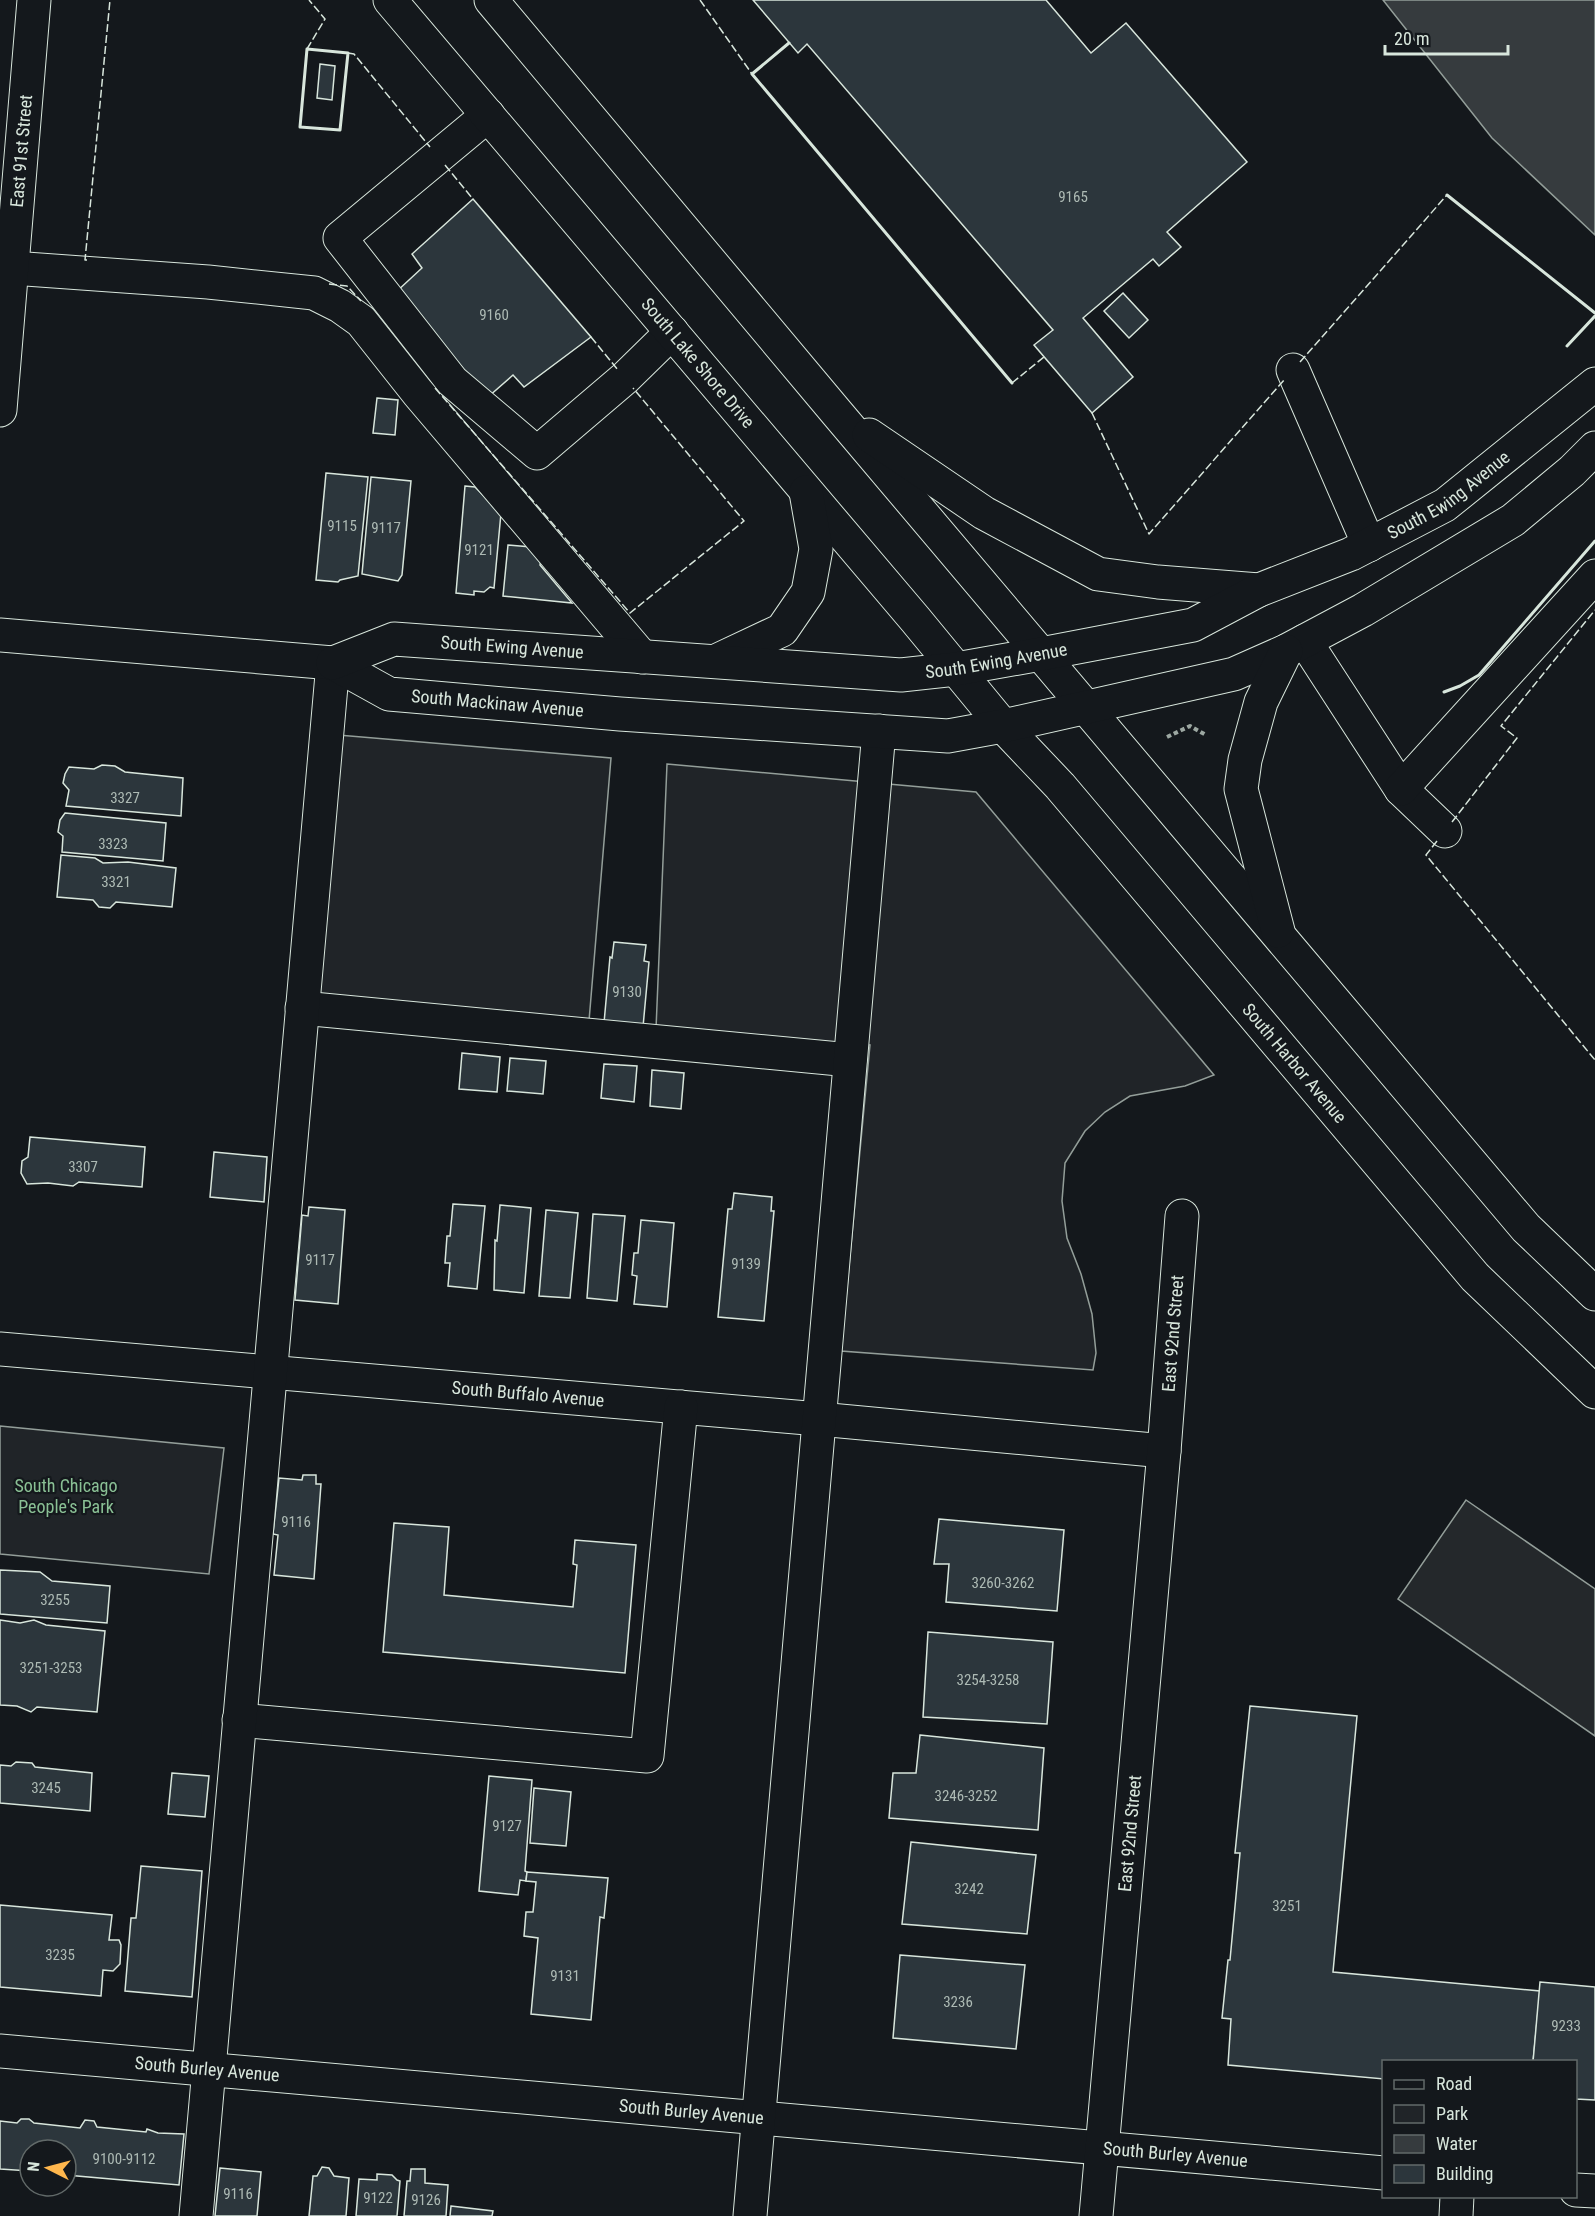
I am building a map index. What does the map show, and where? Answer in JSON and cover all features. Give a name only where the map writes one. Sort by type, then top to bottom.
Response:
[{"type":"main road","name":"East 91st Street","points":[[0,410],[34,0]]},
{"type":"main road","name":"South Lake Shore Drive","points":[[390,0],[1003,726]]},
{"type":"main road","points":[[491,0],[1280,939],[1526,1228],[1595,1294]]},
{"type":"main road","points":[[488,115],[340,238],[452,381],[537,453],[625,378],[672,333]]},
{"type":"main road","points":[[12,268],[208,282],[314,293],[340,306],[361,321],[418,393],[642,657]]},
{"type":"main road","points":[[1293,370],[1369,545]]},
{"type":"main road","name":"South Ewing Avenue","points":[[333,663],[394,639],[901,675],[956,669],[1193,624],[1259,590],[1351,554],[1445,505],[1595,384]]},
{"type":"main road","points":[[837,413],[984,513],[1098,574],[1158,582],[1259,590]]},
{"type":"main road","points":[[1003,726],[1234,674],[1296,646],[1362,610],[1513,520],[1572,471],[1595,448]]},
{"type":"main road","points":[[713,662],[782,630],[808,592],[816,549],[805,490]]},
{"type":"main road","points":[[1401,789],[1595,576]]},
{"type":"main road","name":"South Mackinaw Avenue","points":[[0,635],[333,663],[389,694],[620,714],[948,736],[1003,726]]},
{"type":"main road","points":[[1296,646],[1401,789],[1445,831]]},
{"type":"main road","points":[[1280,939],[1241,789],[1245,760],[1261,702],[1296,646]]},
{"type":"main road","points":[[196,2216],[333,663]]},
{"type":"main road","name":"South Harbor Avenue","points":[[1003,726],[1060,786],[1474,1277],[1595,1392]]},
{"type":"main road","points":[[750,2216],[879,731]]},
{"type":"main road","points":[[303,1008],[850,1060]]},
{"type":"main road","name":"East 92nd Street","points":[[1096,2216],[1164,1451],[1182,1216]]},
{"type":"main road","name":"South Buffalo Avenue","points":[[0,1349],[1164,1451]]},
{"type":"main road","points":[[239,1720],[647,1756],[681,1407]]},
{"type":"main road","name":"South Burley Avenue","points":[[0,2051],[1382,2173]]},
{"type":"main road","points":[[1577,2190],[1595,2192]]},
{"type":"main road","points":[[1456,2216],[1457,2198]]},
{"type":"path","points":[[1167,737],[1190,726],[1206,735]]},
{"type":"green space","points":[[338,735],[611,758],[589,1021],[315,996]]},
{"type":"green space","points":[[667,764],[976,792],[1214,1075],[1185,1086],[1130,1096],[1105,1112],[1085,1131],[1065,1163],[1062,1201],[1067,1238],[1081,1274],[1092,1314],[1096,1353],[1093,1370],[841,1351],[870,1045],[656,1029]]},
{"type":"green space","name":"South Chicago People's Park","points":[[0,1426],[224,1448],[209,1574],[0,1554]]},
{"type":"shaded area","points":[[1466,1500],[1595,1589],[1595,1736],[1398,1599]]},
{"type":"water","points":[[1383,0],[1595,0],[1595,235],[1492,138]]},
{"type":"building","points":[[753,0],[1046,0],[1091,53],[1126,23],[1247,162],[1167,232],[1181,247],[1159,266],[1153,259],[1083,318],[1133,377],[1092,413],[1034,345],[1053,330],[807,44],[798,53]]},
{"type":"building","points":[[320,64],[335,66],[332,100],[317,98]]},
{"type":"building","points":[[473,199],[591,337],[524,387],[513,375],[488,397],[396,292],[422,268],[412,254]]},
{"type":"building","points":[[1123,293],[1148,320],[1129,338],[1104,311]]},
{"type":"building","points":[[377,398],[398,400],[395,435],[373,433]]},
{"type":"building","points":[[326,473],[368,477],[358,576],[338,582],[316,580]]},
{"type":"building","points":[[371,477],[411,481],[402,575],[398,581],[362,574]]},
{"type":"building","points":[[465,486],[475,487],[501,513],[494,588],[490,587],[484,592],[474,591],[474,595],[456,593]]},
{"type":"building","points":[[508,545],[543,548],[540,565],[572,603],[503,596]]},
{"type":"building","points":[[102,765],[115,766],[125,772],[183,778],[181,816],[66,806],[69,790],[63,783],[69,767],[94,769]]},
{"type":"building","points":[[65,813],[166,823],[163,861],[62,852],[63,836],[58,832],[60,820]]},
{"type":"building","points":[[61,855],[95,858],[103,863],[128,862],[176,868],[172,907],[116,902],[110,908],[99,907],[93,900],[57,897]]},
{"type":"building","points":[[614,942],[646,945],[644,961],[649,962],[643,1027],[604,1023],[610,957],[612,958]]},
{"type":"building","points":[[462,1053],[500,1057],[497,1092],[459,1089]]},
{"type":"building","points":[[510,1058],[546,1061],[543,1094],[507,1091]]},
{"type":"building","points":[[604,1064],[637,1066],[634,1102],[601,1098]]},
{"type":"building","points":[[652,1070],[684,1073],[681,1109],[650,1106]]},
{"type":"building","points":[[30,1137],[145,1147],[142,1187],[79,1182],[73,1186],[48,1183],[27,1184],[21,1173],[22,1161],[28,1157]]},
{"type":"building","points":[[214,1152],[267,1157],[264,1202],[210,1197]]},
{"type":"building","points":[[734,1193],[772,1197],[771,1211],[774,1211],[764,1321],[718,1317],[728,1209],[732,1209]]},
{"type":"building","points":[[453,1204],[485,1206],[477,1289],[448,1286],[450,1263],[445,1263]]},
{"type":"building","points":[[500,1205],[531,1208],[524,1293],[494,1290],[495,1240],[497,1241]]},
{"type":"building","points":[[309,1207],[345,1210],[338,1304],[295,1300],[302,1215],[308,1216]]},
{"type":"building","points":[[546,1210],[578,1213],[570,1298],[539,1296]]},
{"type":"building","points":[[593,1214],[625,1216],[617,1301],[587,1298]]},
{"type":"building","points":[[641,1220],[674,1223],[667,1307],[634,1304],[637,1276],[632,1275],[634,1253],[638,1253]]},
{"type":"building","points":[[303,1475],[316,1475],[316,1484],[321,1484],[314,1579],[274,1575],[278,1535],[273,1534],[279,1478],[302,1480]]},
{"type":"building","points":[[939,1519],[1064,1530],[1057,1611],[946,1602],[949,1564],[934,1564]]},
{"type":"building","points":[[394,1523],[449,1527],[444,1595],[573,1607],[577,1565],[573,1564],[575,1540],[636,1545],[625,1673],[383,1652]]},
{"type":"building","points":[[0,1570],[40,1572],[52,1581],[110,1586],[107,1623],[0,1614]]},
{"type":"building","points":[[0,1620],[20,1623],[34,1620],[46,1625],[105,1631],[97,1712],[37,1707],[31,1712],[17,1706],[0,1705]]},
{"type":"building","points":[[928,1632],[1053,1642],[1047,1724],[923,1717]]},
{"type":"building","points":[[1250,1706],[1357,1716],[1333,1972],[1540,1991],[1533,2060],[1382,2060],[1382,2079],[1228,2065],[1231,2019],[1222,2018],[1240,1853],[1235,1853]]},
{"type":"building","points":[[920,1735],[1044,1748],[1038,1830],[889,1818],[893,1773],[916,1773]]},
{"type":"building","points":[[16,1762],[32,1763],[35,1767],[92,1773],[90,1811],[0,1803],[0,1765],[11,1766]]},
{"type":"building","points":[[172,1773],[209,1776],[205,1817],[168,1814]]},
{"type":"building","points":[[489,1776],[532,1780],[526,1881],[520,1880],[518,1895],[479,1891]]},
{"type":"building","points":[[534,1788],[571,1792],[566,1846],[530,1843]]},
{"type":"building","points":[[911,1842],[1036,1855],[1027,1934],[902,1924]]},
{"type":"building","points":[[141,1866],[202,1871],[192,1997],[125,1991],[131,1918],[136,1918]]},
{"type":"building","points":[[527,1872],[608,1878],[604,1918],[600,1917],[591,2020],[531,2014],[538,1938],[524,1936],[526,1912],[533,1912],[536,1882],[526,1881]]},
{"type":"building","points":[[0,1905],[112,1915],[109,1940],[119,1940],[120,1964],[113,1971],[103,1970],[101,1996],[0,1987]]},
{"type":"building","points":[[900,1955],[1025,1965],[1016,2049],[893,2038]]},
{"type":"building","points":[[1540,1982],[1595,1987],[1595,2100],[1577,2099],[1577,2060],[1533,2060]]},
{"type":"building","points":[[21,2119],[29,2119],[34,2123],[80,2128],[85,2120],[94,2121],[97,2127],[146,2132],[147,2129],[158,2133],[184,2134],[179,2185],[78,2176],[78,2138],[18,2138],[18,2170],[0,2169],[0,2121],[17,2123]]},
{"type":"building","points":[[322,2167],[329,2168],[334,2176],[349,2178],[346,2216],[309,2216],[313,2176],[317,2176]]},
{"type":"building","points":[[220,2168],[261,2172],[257,2216],[215,2216]]},
{"type":"building","points":[[411,2169],[425,2169],[425,2183],[448,2185],[446,2216],[404,2216],[407,2181],[410,2181]]},
{"type":"building","points":[[377,2174],[392,2175],[400,2181],[397,2216],[356,2216],[359,2179],[377,2180]]},
{"type":"building","points":[[451,2206],[493,2211],[492,2216],[450,2216]]},
{"type":"fence","points":[[87,260],[85,260],[110,0]]},
{"type":"fence","points":[[307,49],[325,19],[309,0]]},
{"type":"fence","points":[[700,0],[752,74]]},
{"type":"fence","points":[[348,53],[354,54],[430,147]]},
{"type":"fence","points":[[445,165],[473,199]]},
{"type":"fence","points":[[1300,362],[1447,195]]},
{"type":"fence","points":[[329,284],[347,286],[361,301]]},
{"type":"fence","points":[[591,337],[618,370]]},
{"type":"fence","points":[[1012,383],[1044,357]]},
{"type":"fence","points":[[1092,413],[1149,534],[1284,380]]},
{"type":"fence","points":[[435,388],[630,613],[744,521],[633,388]]},
{"type":"fence","points":[[1452,822],[1517,738],[1501,726],[1595,610]]},
{"type":"fence","points":[[1437,841],[1426,855],[1595,1060]]},
{"type":"wall","points":[[789,43],[752,74],[1012,383]]},
{"type":"wall","points":[[307,49],[348,53],[340,130],[300,127],[307,49]]},
{"type":"wall","points":[[1447,195],[1595,313]]},
{"type":"wall","points":[[1567,346],[1595,316]]},
{"type":"wall","points":[[1444,692],[1479,675],[1595,541]]}]
